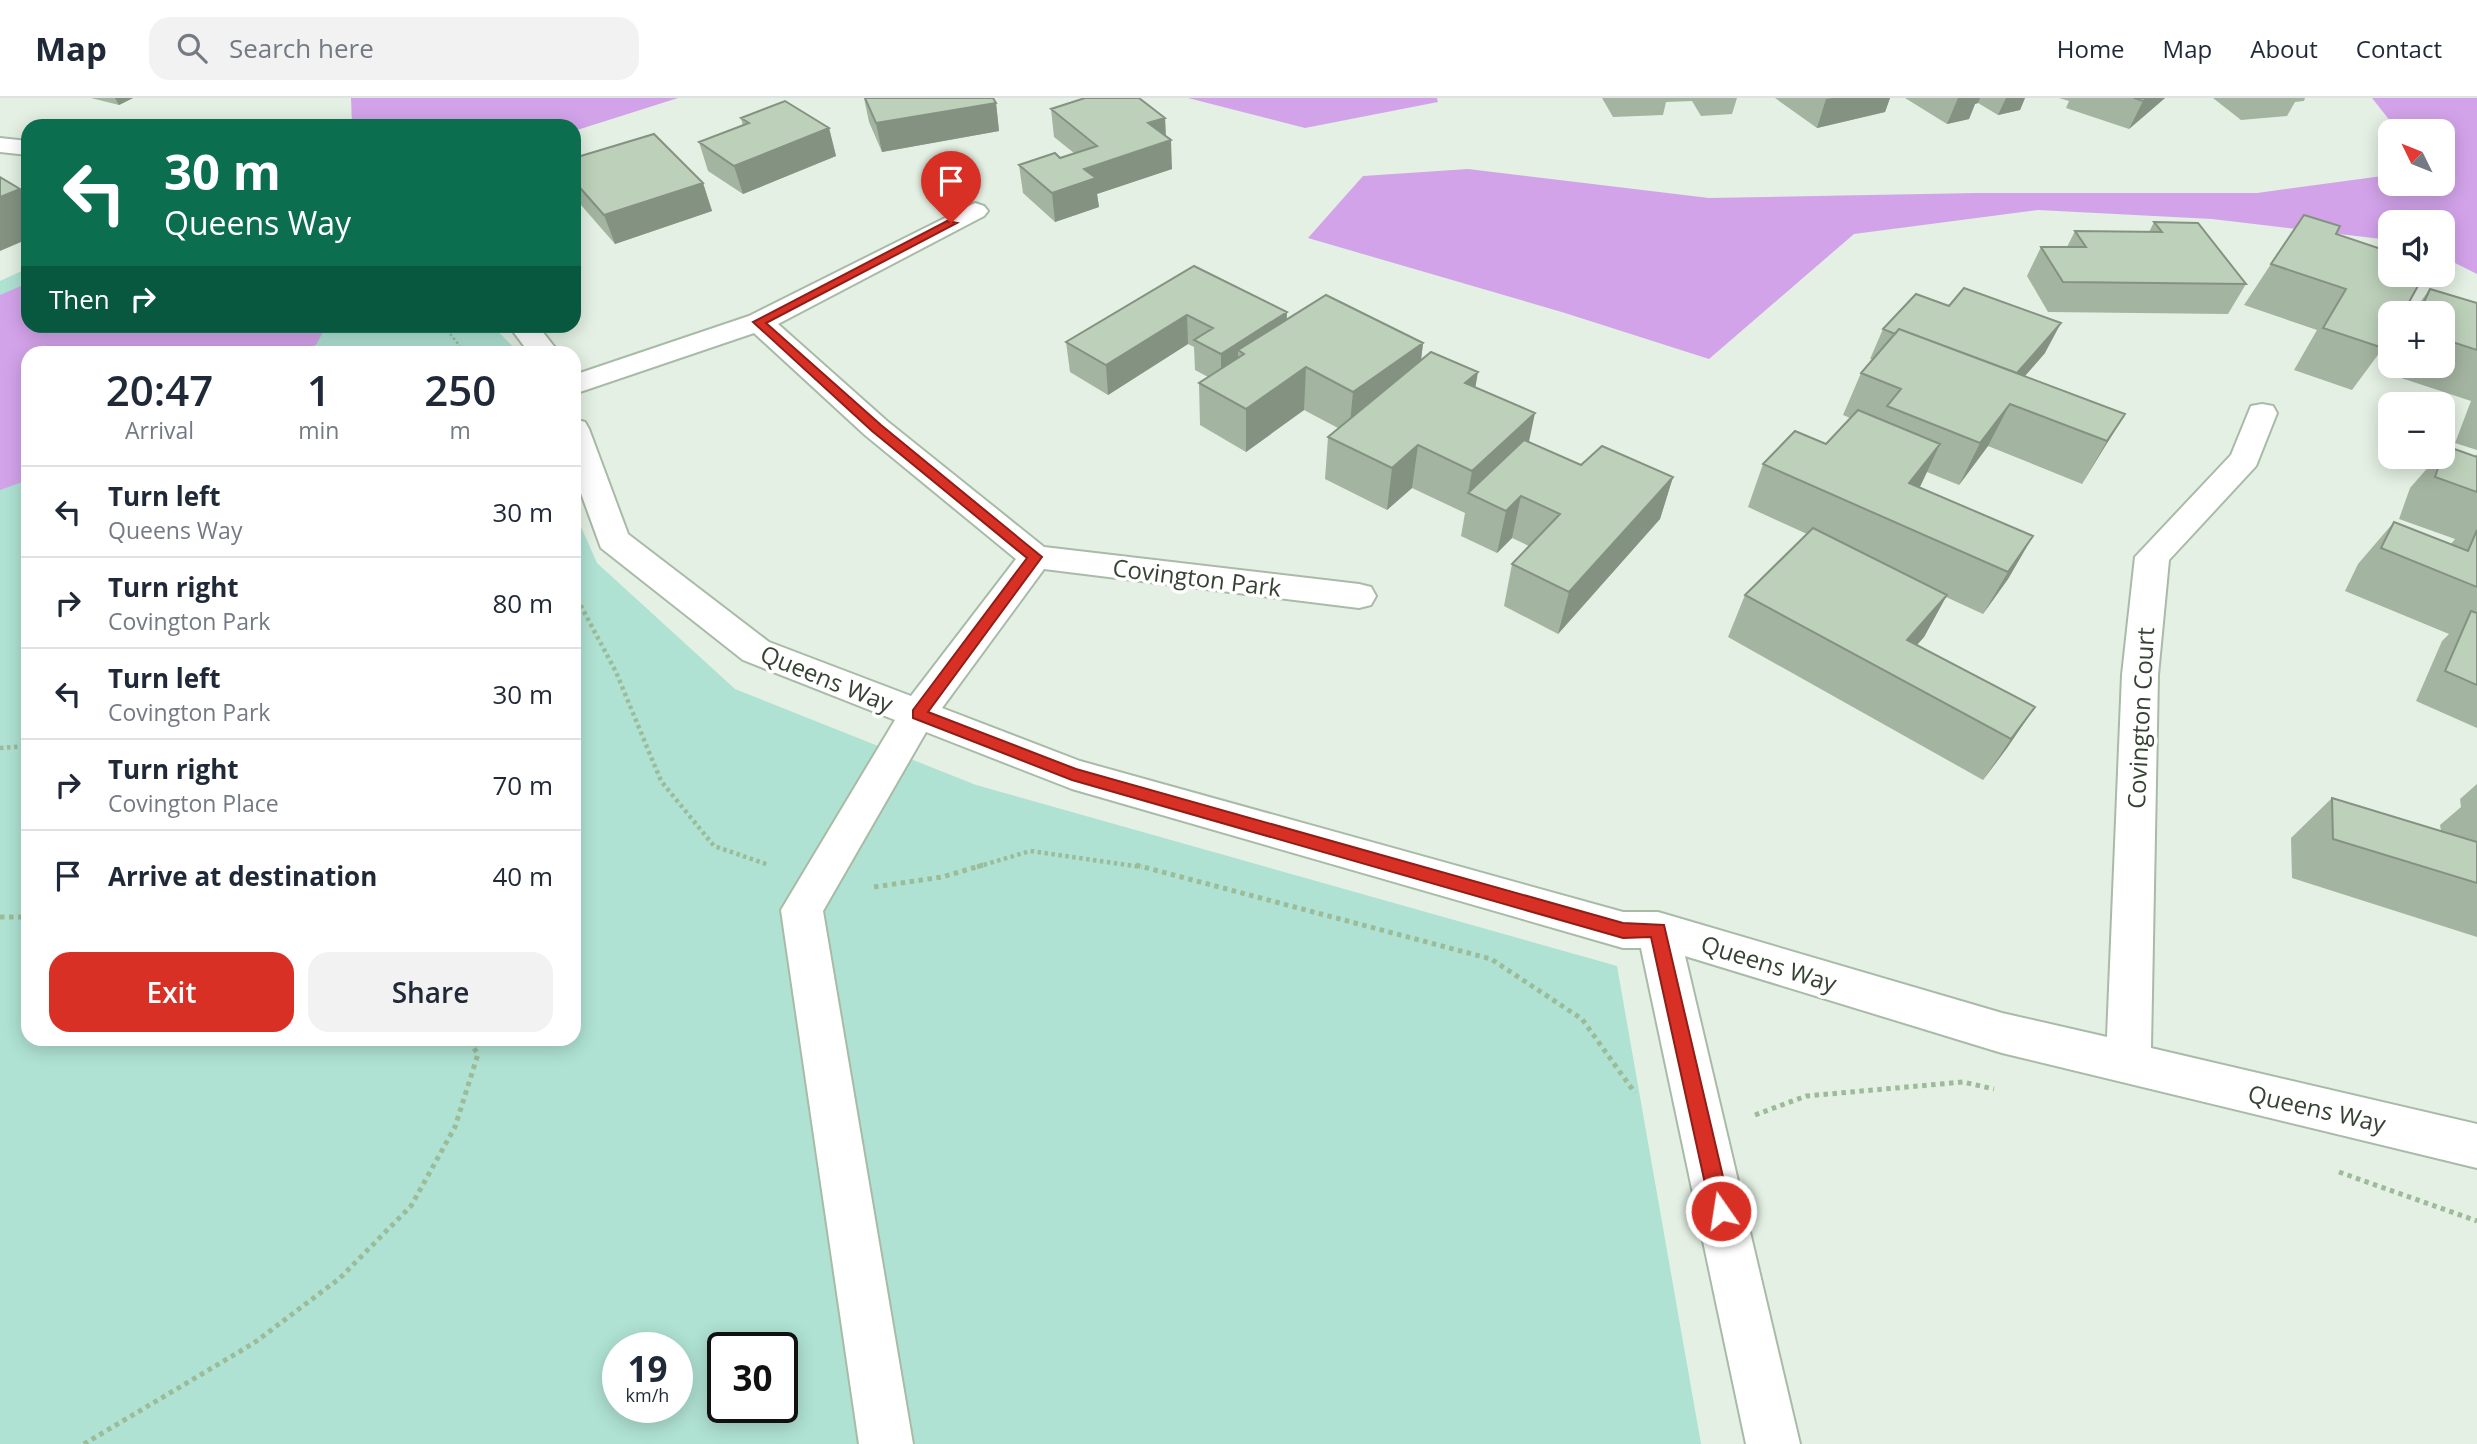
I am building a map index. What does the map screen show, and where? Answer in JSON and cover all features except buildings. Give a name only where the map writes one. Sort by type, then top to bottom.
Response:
[{"type":"street","points":[[0,145],[21,147]]},
{"type":"street","points":[[581,383],[759,322],[975,211]]},
{"type":"street","points":[[759,322],[876,428],[1035,557],[918,714],[802,911],[886,1444]]},
{"type":"street","name":"Covington Court","points":[[2128,1063],[2140,675],[2152,557],[2245,459],[2262,413]]},
{"type":"street","name":"Queens Way","points":[[581,449],[613,540],[756,651],[1072,774],[1623,930],[1658,930],[2002,1033],[2477,1146]]},
{"type":"street","name":"Covington Park","points":[[1035,557],[1359,596]]},
{"type":"street","points":[[1658,930],[1773,1444]]},
{"type":"path","points":[[581,606],[616,672],[661,781],[714,846],[847,891],[942,877],[1030,851],[1132,864],[1491,959],[1582,1019],[1637,1095],[1703,1134],[1806,1096],[1963,1082],[2004,1091]]},
{"type":"path","points":[[0,748],[21,746]]},
{"type":"path","points":[[0,917],[21,917]]},
{"type":"path","points":[[84,1444],[254,1343],[340,1278],[411,1206],[455,1127],[478,1054],[472,1046]]},
{"type":"path","points":[[2334,1171],[2477,1220]]},
{"type":"shaded area","points":[[351,98],[678,98],[581,129],[581,119],[352,119]]},
{"type":"shaded area","points":[[1188,98],[1437,98],[1438,102],[1305,128]]},
{"type":"shaded area","points":[[2372,98],[2477,98],[2477,274],[2455,263],[2455,210],[2378,210],[2378,239],[2212,219],[2038,210],[1854,234],[1709,359],[1565,313],[1308,238],[1363,176],[1468,169],[1709,198],[1976,193],[2257,193],[2378,177],[2378,196],[2455,196],[2455,119],[2389,119]]},
{"type":"shaded area","points":[[21,271],[21,333],[500,333],[512,346],[21,346],[21,1046],[581,1046],[581,527],[597,563],[735,689],[976,785],[1617,966],[1701,1444],[0,1444],[0,281]]},
{"type":"shaded area","points":[[21,286],[21,333],[322,333],[313,346],[21,346],[21,482],[0,490],[0,295]]},
{"type":"route","points":[[951,223],[759,322],[876,428],[1035,557],[918,714],[1072,774],[1623,930],[1658,930],[1721,1211]]}]
